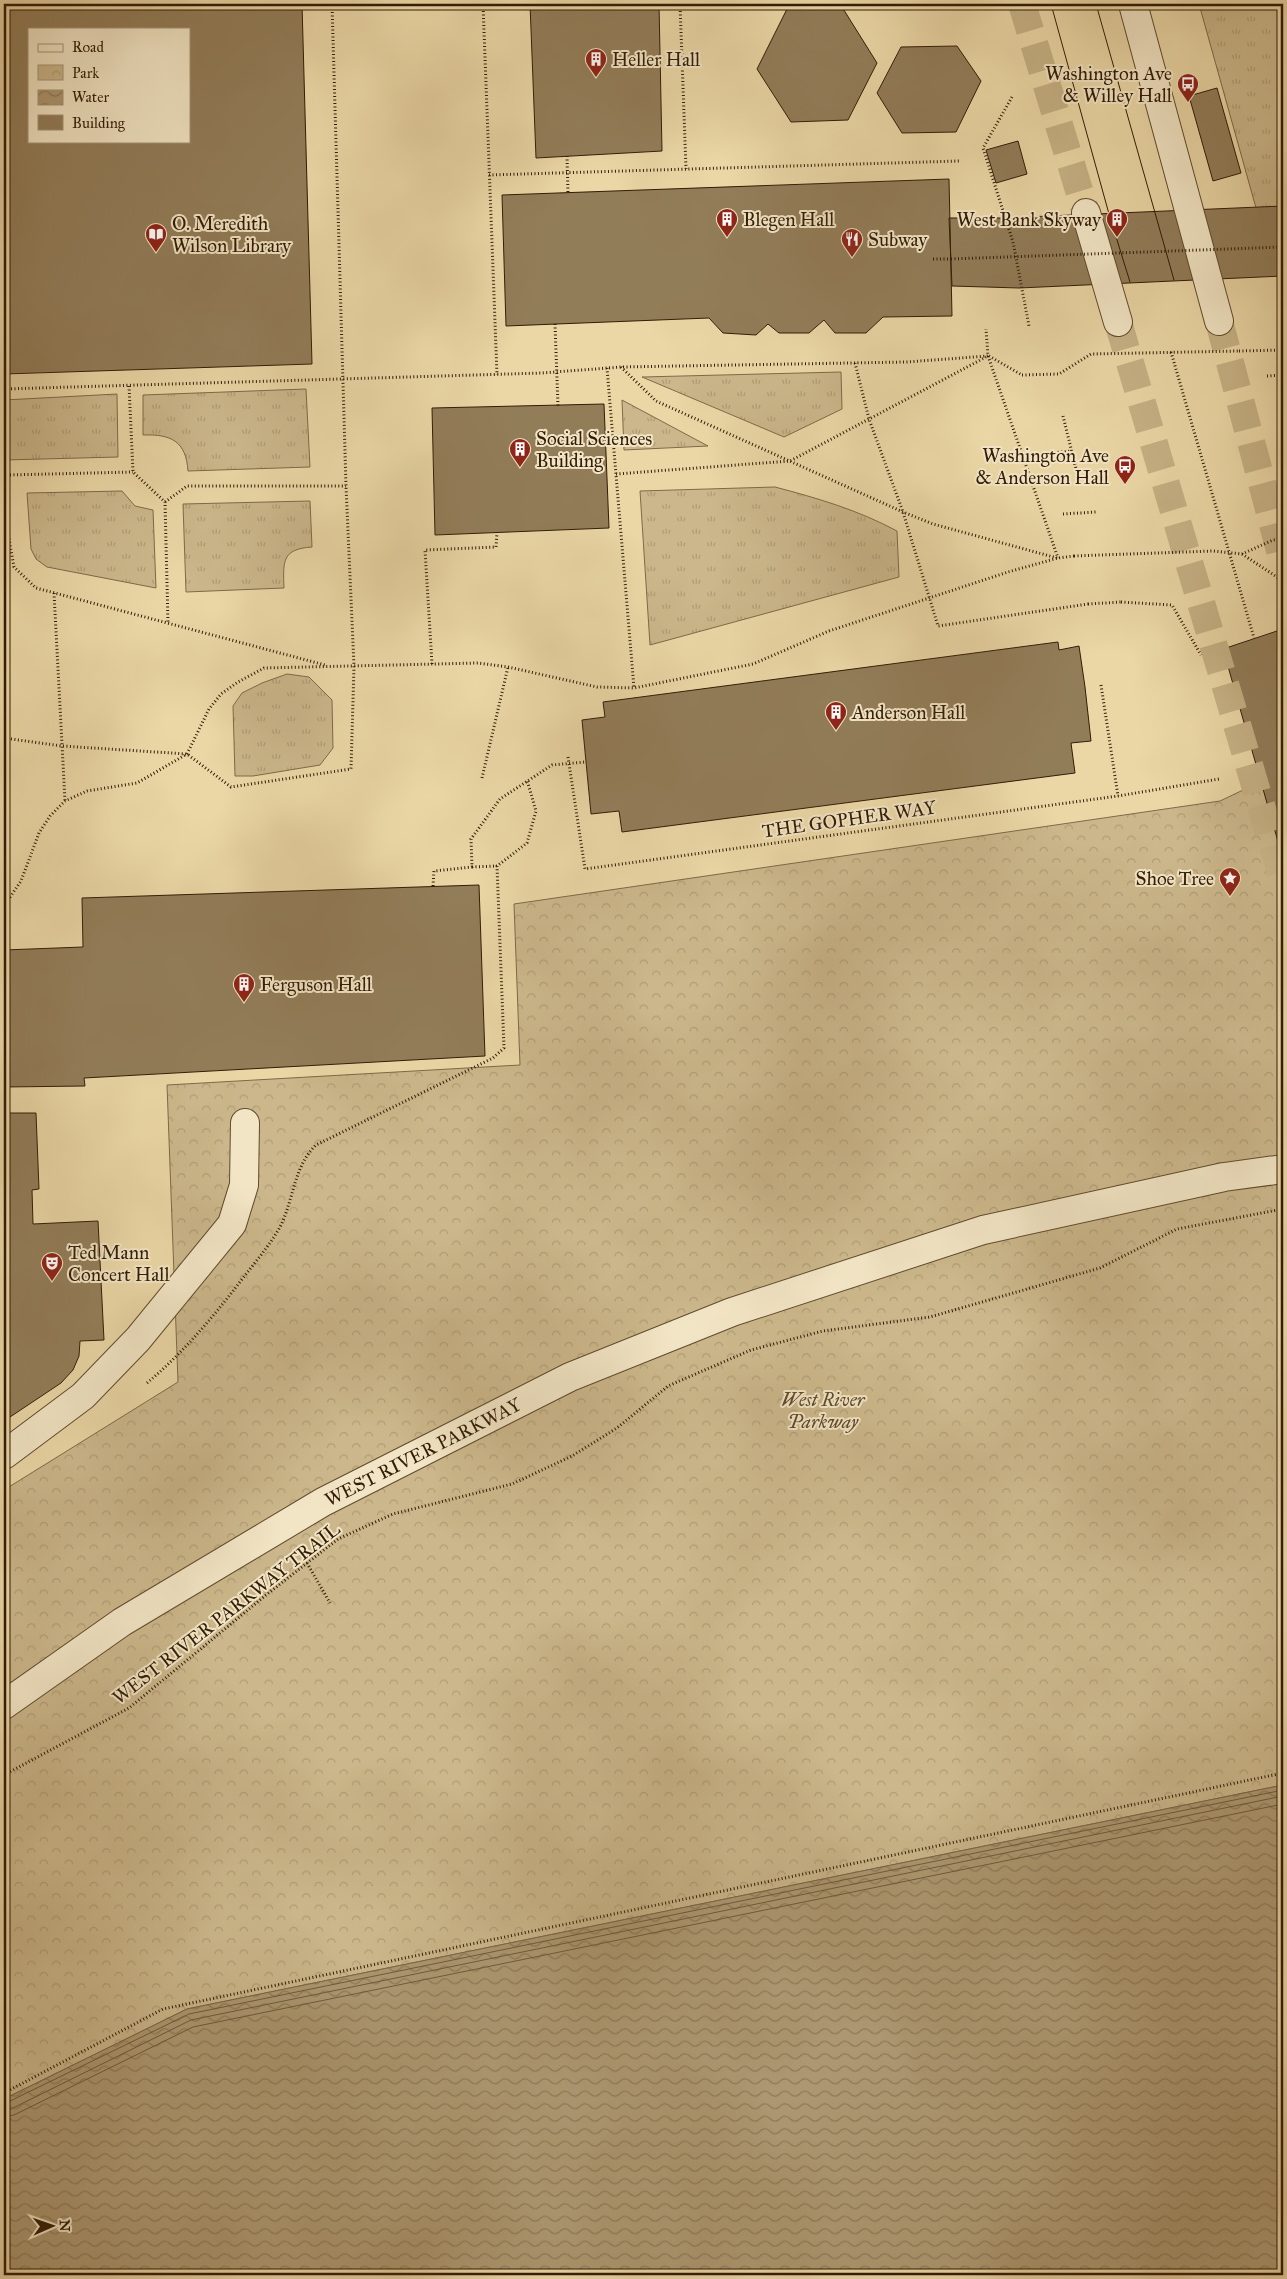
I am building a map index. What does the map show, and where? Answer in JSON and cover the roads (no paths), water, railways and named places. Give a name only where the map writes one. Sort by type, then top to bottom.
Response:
[{"type":"street","points":[[1133,4],[1219,321]]},
{"type":"street","points":[[1086,213],[1118,322]]},
{"type":"street","points":[[4,1454],[83,1396],[138,1339],[232,1224],[244,1185],[245,1123]]},
{"type":"street","name":"WEST RIVER PARKWAY","points":[[4,1705],[122,1622],[323,1502],[570,1377],[732,1312],[983,1230],[1224,1177],[1283,1168]]},
{"type":"water","points":[[1283,1785],[1283,2275],[4,2275],[4,2099],[187,2009]]},
{"type":"tunnel","points":[[1022,4],[1086,213]]},
{"type":"tunnel","points":[[1219,321],[1283,562]]},
{"type":"tunnel","points":[[1118,322],[1283,880]]},
{"type":"tram line","points":[[1051,4],[1109,214],[1130,282]]},
{"type":"tram line","points":[[1096,4],[1174,280]]},
{"type":"place","name":"Heller Hall","points":[[596,78]]},
{"type":"place","name":"Washington Ave & Willey Hall","points":[[1188,103]]},
{"type":"place","name":"Blegen Hall","points":[[727,238]]},
{"type":"place","name":"West Bank Skyway","points":[[1117,238]]},
{"type":"place","name":"O. Meredith Wilson Library","points":[[156,253]]},
{"type":"place","name":"Subway","points":[[852,258]]},
{"type":"place","name":"Social Sciences Building","points":[[520,468]]},
{"type":"place","name":"Washington Ave & Anderson Hall","points":[[1125,485]]},
{"type":"place","name":"Anderson Hall","points":[[836,731]]},
{"type":"place","name":"Shoe Tree","points":[[1230,897]]},
{"type":"place","name":"Ferguson Hall","points":[[244,1003]]},
{"type":"place","name":"Ted Mann Concert Hall","points":[[52,1282]]},
{"type":"park label","name":"West River Parkway","points":[[823,1410]]}]
